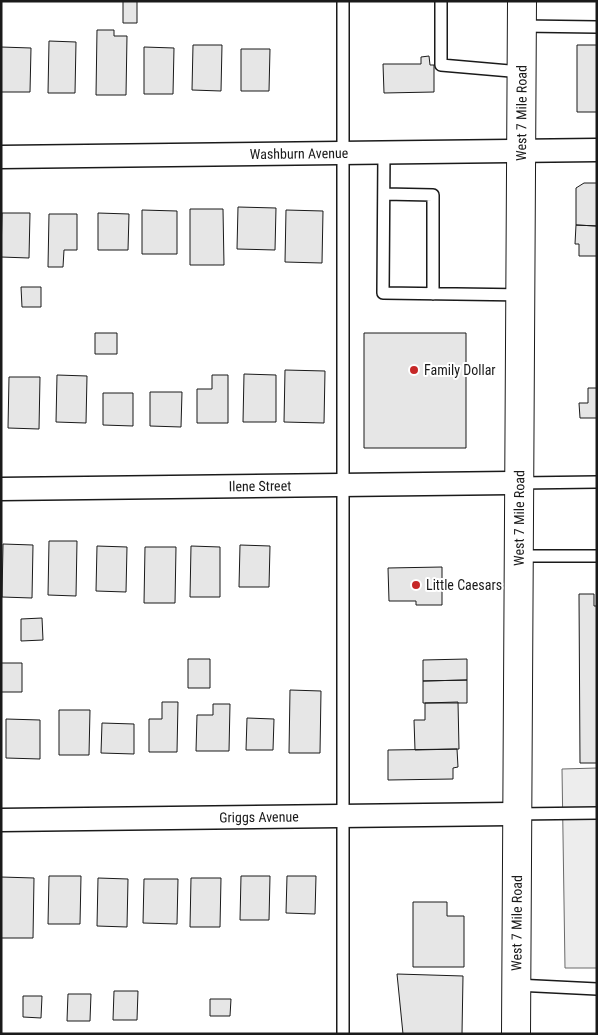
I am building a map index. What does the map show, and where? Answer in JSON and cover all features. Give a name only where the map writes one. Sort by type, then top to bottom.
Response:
[{"type":"main road","name":"West 7 Mile Road","points":[[516,1034],[522,14]]},
{"type":"street","name":"Washburn Avenue","points":[[1,157],[597,150]]},
{"type":"street","name":"Ilene Street","points":[[1,489],[518,483]]},
{"type":"street","name":"Griggs Avenue","points":[[1,820],[516,814]]},
{"type":"lane","points":[[343,1],[343,1034]]},
{"type":"lane","points":[[441,1],[441,65],[522,72]]},
{"type":"lane","points":[[522,14],[597,27]]},
{"type":"lane","points":[[384,152],[383,293],[520,295]]},
{"type":"lane","points":[[384,194],[434,194],[433,294]]},
{"type":"lane","points":[[518,483],[597,482]]},
{"type":"lane","points":[[518,556],[597,556]]},
{"type":"lane","points":[[516,814],[597,813]]},
{"type":"lane","points":[[516,985],[597,989]]},
{"type":"shaded area","points":[[597,768],[597,968],[565,968],[562,769]]},
{"type":"building","points":[[123,1],[137,1],[137,23],[123,23]]},
{"type":"building","points":[[97,30],[114,30],[114,36],[127,36],[126,95],[96,95]]},
{"type":"building","points":[[49,41],[76,42],[75,93],[48,93]]},
{"type":"building","points":[[193,45],[222,45],[221,91],[192,90]]},
{"type":"building","points":[[577,45],[597,45],[597,112],[577,112]]},
{"type":"building","points":[[1,47],[31,48],[30,92],[1,92]]},
{"type":"building","points":[[144,47],[174,48],[173,94],[144,94]]},
{"type":"building","points":[[241,49],[270,49],[269,91],[241,91]]},
{"type":"building","points":[[429,56],[430,65],[434,65],[434,92],[384,93],[383,64],[421,64],[421,57]]},
{"type":"building","points":[[584,183],[597,183],[597,226],[576,225],[576,188]]},
{"type":"building","points":[[238,207],[276,208],[275,250],[237,249]]},
{"type":"building","points":[[190,209],[223,209],[224,265],[190,265]]},
{"type":"building","points":[[142,210],[177,211],[177,254],[142,254]]},
{"type":"building","points":[[286,210],[323,211],[322,263],[285,262]]},
{"type":"building","points":[[2,213],[30,213],[29,258],[1,257]]},
{"type":"building","points":[[98,213],[129,214],[128,250],[98,250]]},
{"type":"building","points":[[49,214],[77,214],[77,250],[64,250],[63,267],[48,267]]},
{"type":"building","points":[[576,225],[597,226],[597,256],[579,256],[579,244],[575,244]]},
{"type":"building","points":[[21,287],[41,287],[41,307],[22,307]]},
{"type":"building","points":[[95,333],[117,333],[117,354],[95,354]]},
{"type":"building","points":[[364,333],[466,333],[466,448],[364,448]]},
{"type":"building","points":[[285,370],[325,371],[324,423],[284,422]]},
{"type":"building","points":[[244,374],[276,375],[276,422],[243,422]]},
{"type":"building","points":[[57,375],[87,376],[86,423],[56,422]]},
{"type":"building","points":[[212,375],[228,375],[228,423],[197,423],[197,389],[212,389]]},
{"type":"building","points":[[9,377],[40,377],[39,429],[8,428]]},
{"type":"building","points":[[588,388],[597,388],[597,418],[580,418],[579,403],[588,403]]},
{"type":"building","points":[[150,392],[182,392],[181,427],[150,426]]},
{"type":"building","points":[[103,393],[133,393],[133,426],[103,425]]},
{"type":"building","points":[[49,541],[77,541],[76,596],[48,595]]},
{"type":"building","points":[[3,544],[33,545],[32,598],[2,597]]},
{"type":"building","points":[[240,545],[270,546],[269,587],[239,587]]},
{"type":"building","points":[[97,546],[127,547],[126,592],[96,591]]},
{"type":"building","points":[[191,546],[220,547],[220,597],[190,597]]},
{"type":"building","points":[[145,547],[176,547],[175,603],[144,603]]},
{"type":"building","points":[[442,567],[442,605],[416,605],[416,601],[389,601],[388,568]]},
{"type":"building","points":[[579,594],[594,594],[594,606],[597,606],[597,763],[580,763]]},
{"type":"building","points":[[42,618],[43,640],[21,641],[21,619]]},
{"type":"building","points":[[188,659],[210,659],[210,688],[188,688]]},
{"type":"building","points":[[467,659],[467,680],[423,681],[423,660]]},
{"type":"building","points":[[1,663],[22,663],[22,692],[1,692]]},
{"type":"building","points":[[467,680],[467,703],[423,703],[423,681]]},
{"type":"building","points":[[290,690],[321,691],[320,753],[289,753]]},
{"type":"building","points":[[162,702],[178,702],[177,752],[149,752],[149,719],[162,719]]},
{"type":"building","points":[[458,702],[459,749],[415,750],[414,720],[425,720],[425,703]]},
{"type":"building","points":[[213,704],[230,704],[229,751],[196,751],[197,715],[213,715]]},
{"type":"building","points":[[59,710],[90,710],[89,755],[59,755]]},
{"type":"building","points":[[247,718],[274,719],[273,750],[246,750]]},
{"type":"building","points":[[6,719],[40,720],[40,759],[6,758]]},
{"type":"building","points":[[102,723],[134,724],[134,754],[101,753]]},
{"type":"building","points":[[457,749],[458,767],[453,768],[453,779],[388,780],[388,750]]},
{"type":"building","points":[[49,876],[81,876],[80,924],[48,924]]},
{"type":"building","points":[[241,876],[270,876],[269,920],[240,920]]},
{"type":"building","points":[[287,876],[316,876],[315,914],[286,913]]},
{"type":"building","points":[[1,877],[34,878],[33,938],[1,938]]},
{"type":"building","points":[[98,878],[128,879],[127,927],[97,926]]},
{"type":"building","points":[[191,878],[221,878],[220,927],[190,927]]},
{"type":"building","points":[[144,879],[178,879],[177,924],[143,923]]},
{"type":"building","points":[[413,902],[447,902],[447,916],[464,916],[464,967],[413,967]]},
{"type":"building","points":[[397,974],[463,976],[462,1034],[403,1034]]},
{"type":"building","points":[[114,991],[138,991],[137,1020],[113,1020]]},
{"type":"building","points":[[68,994],[91,994],[90,1021],[67,1021]]},
{"type":"building","points":[[23,996],[42,996],[41,1018],[23,1017]]},
{"type":"building","points":[[210,999],[231,999],[230,1016],[210,1016]]},
{"type":"place","name":"Family Dollar","points":[[414,370]]},
{"type":"place","name":"Little Caesars","points":[[416,585]]}]
